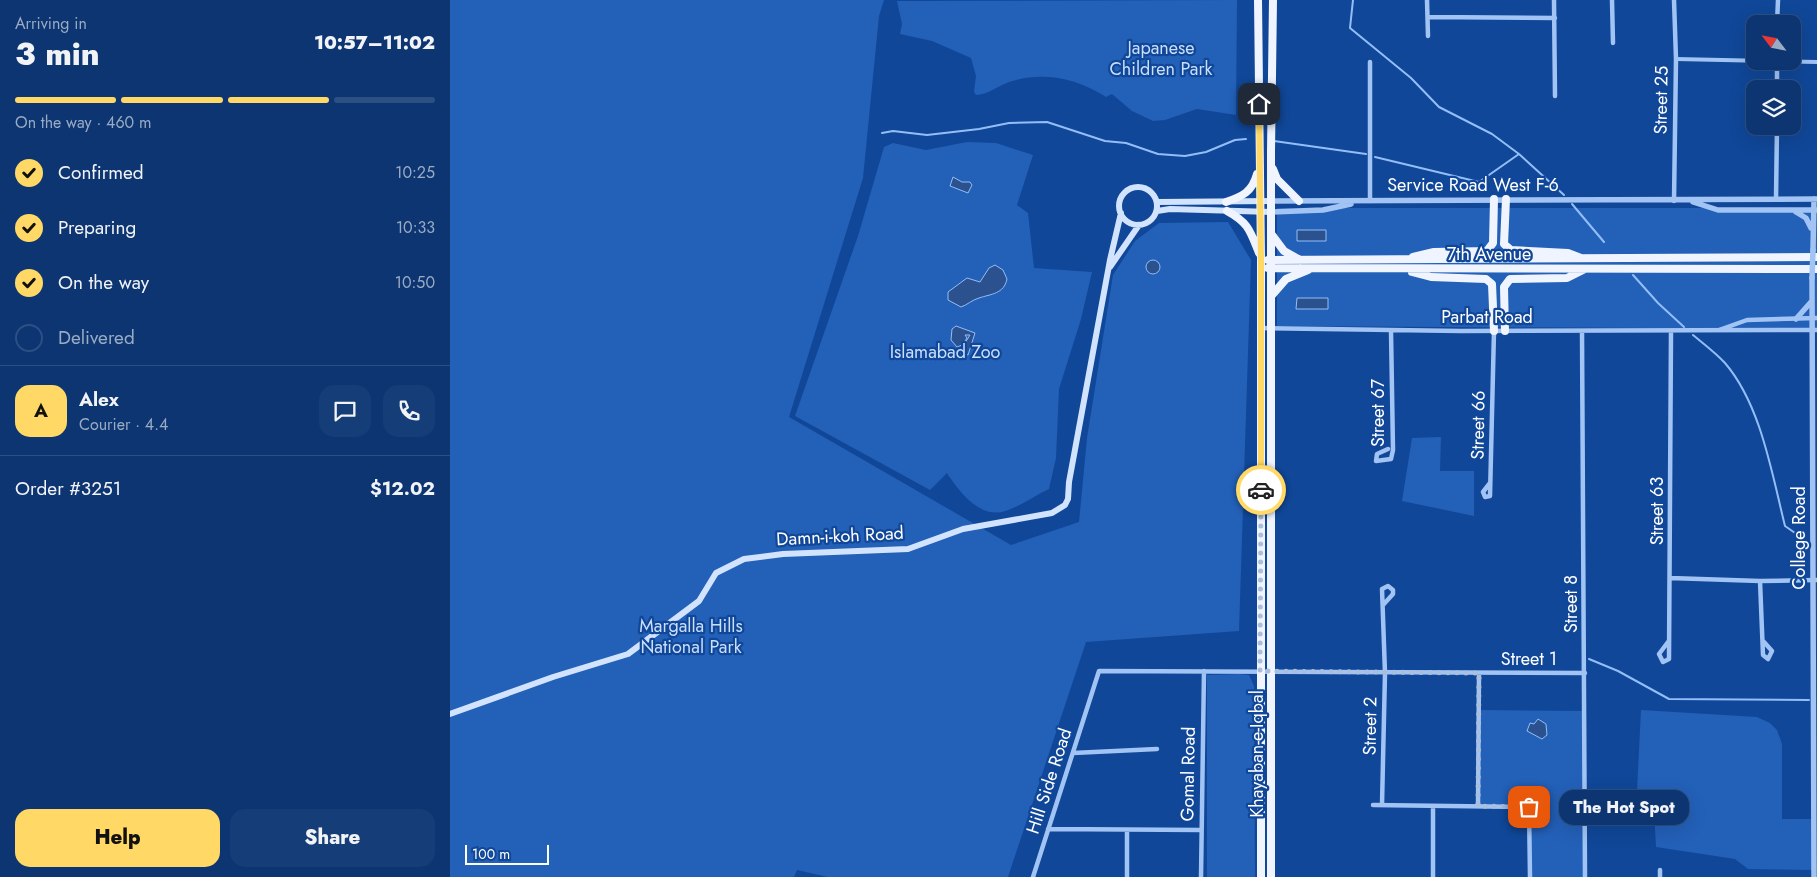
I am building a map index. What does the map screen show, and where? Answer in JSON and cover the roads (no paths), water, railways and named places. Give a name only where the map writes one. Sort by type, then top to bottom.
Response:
[{"type":"main road","name":"Khayaban-e-Iqbal","points":[[1258,0],[1259,168],[1261,201],[1261,877]]},
{"type":"main road","name":"Khayaban-e-Iqbal","points":[[1271,877],[1271,151],[1273,0]]},
{"type":"main road","points":[[1271,165],[1277,180],[1300,201]]},
{"type":"main road","points":[[1226,202],[1248,192],[1254,185],[1259,168]]},
{"type":"main road","points":[[1132,188],[1144,188],[1150,191],[1157,202],[1156,211],[1150,221],[1139,225],[1128,222],[1121,213],[1121,198],[1132,188]]},
{"type":"main road","points":[[1399,260],[1434,252],[1487,251],[1493,243],[1494,199]]},
{"type":"main road","points":[[1506,199],[1504,244],[1511,250],[1568,253],[1586,260]]},
{"type":"main road","points":[[1157,202],[1261,201]]},
{"type":"main road","name":"Service Road West F-6","points":[[1261,201],[1272,201]]},
{"type":"main road","points":[[1156,211],[1272,212]]},
{"type":"main road","points":[[1227,211],[1242,219],[1249,227],[1261,260]]},
{"type":"main road","name":"Damn-i-koh Road","points":[[450,714],[553,677],[628,654],[699,601],[716,573],[744,559],[782,554],[902,550],[963,528],[1042,516],[1060,509],[1068,499],[1069,482],[1121,213]]},
{"type":"main road","points":[[1109,269],[1139,225]]},
{"type":"main road","points":[[1272,235],[1284,251],[1302,261]]},
{"type":"main road","name":"7th Avenue","points":[[1261,269],[1272,264],[1302,261],[1586,260],[1815,254]]},
{"type":"main road","name":"7th Avenue","points":[[1261,260],[1272,264],[1312,269],[1817,269]]},
{"type":"main road","points":[[1505,331],[1504,287],[1510,279],[1567,278],[1587,268]]},
{"type":"main road","points":[[1272,295],[1286,279],[1312,269]]},
{"type":"main road","points":[[1401,270],[1431,277],[1486,279],[1492,284],[1494,331]]},
{"type":"street","points":[[1427,0],[1428,36]]},
{"type":"street","points":[[1554,0],[1555,96]]},
{"type":"street","points":[[1612,0],[1613,43]]},
{"type":"street","name":"Street 25","points":[[1674,0],[1676,59],[1674,201]]},
{"type":"street","points":[[1778,0],[1778,15]]},
{"type":"street","points":[[1428,17],[1555,18]]},
{"type":"street","points":[[1676,59],[1746,61]]},
{"type":"street","points":[[1272,212],[1323,210],[1370,201],[1370,62]]},
{"type":"street","points":[[1801,62],[1817,62]]},
{"type":"street","points":[[1776,135],[1776,200]]},
{"type":"street","name":"Service Road West F-6","points":[[1272,201],[1815,199]]},
{"type":"street","name":"College Road","points":[[1814,877],[1816,580],[1812,278],[1815,254],[1812,232],[1815,199]]},
{"type":"street","name":"Service Road West F-6","points":[[1686,200],[1718,210],[1815,210]]},
{"type":"street","points":[[1792,210],[1806,218],[1812,232]]},
{"type":"street","points":[[1796,319],[1812,302]]},
{"type":"street","name":"Parbat Road","points":[[1715,331],[1747,320],[1814,318]]},
{"type":"street","name":"Parbat Road","points":[[1260,328],[1272,330],[1391,331],[1814,330]]},
{"type":"street","name":"Street 67","points":[[1388,449],[1377,454],[1376,461],[1391,459],[1393,450],[1391,331]]},
{"type":"street","name":"Street 66","points":[[1490,483],[1483,492],[1485,497],[1490,496],[1494,331]]},
{"type":"street","name":"Street 8","points":[[1582,331],[1585,877]]},
{"type":"street","name":"Street 63","points":[[1668,642],[1660,654],[1663,662],[1669,660],[1671,331]]},
{"type":"street","points":[[1670,578],[1760,581],[1816,580]]},
{"type":"street","points":[[1760,581],[1763,656],[1768,659],[1772,651],[1764,642]]},
{"type":"street","name":"Street 2","points":[[1382,805],[1385,674],[1382,588],[1388,586],[1393,590],[1392,594],[1383,605]]},
{"type":"street","name":"Hill Side Road","points":[[1033,877],[1099,671],[1204,671]]},
{"type":"street","name":"Street 1","points":[[1204,671],[1385,674],[1585,673]]},
{"type":"street","name":"Gomal Road","points":[[1201,877],[1204,671]]},
{"type":"street","points":[[1478,806],[1479,673]]},
{"type":"street","points":[[1073,752],[1157,749]]},
{"type":"street","points":[[1373,805],[1529,807],[1530,877]]},
{"type":"street","points":[[1433,806],[1433,877]]},
{"type":"street","points":[[1048,829],[1201,830]]},
{"type":"street","points":[[1127,830],[1127,877]]},
{"type":"street","points":[[1660,870],[1660,877]]},
{"type":"waterway","points":[[1353,0],[1350,28],[1411,78],[1439,107],[1492,134],[1519,154]]},
{"type":"waterway","points":[[882,133],[893,131],[927,135],[979,129],[1009,123],[1047,122],[1105,141],[1126,143],[1158,154],[1185,156],[1206,152],[1235,140],[1246,139]]},
{"type":"waterway","points":[[1274,141],[1366,154]]},
{"type":"waterway","points":[[1375,157],[1479,182],[1519,154],[1564,195]]},
{"type":"waterway","points":[[1572,204],[1604,242]]},
{"type":"waterway","points":[[1633,275],[1658,303],[1684,327]]},
{"type":"waterway","points":[[1693,335],[1725,363],[1748,399],[1764,441],[1785,526],[1808,542]]},
{"type":"waterway","points":[[1589,659],[1618,671],[1669,699],[1809,700]]},
{"type":"place","name":"The Hot Spot","points":[[1529,807]]},
{"type":"park label","name":"Japanese Children Park","points":[[1161,58]]},
{"type":"park label","name":"Islamabad Zoo","points":[[945,352]]},
{"type":"park label","name":"Margalla Hills National Park","points":[[691,636]]}]
